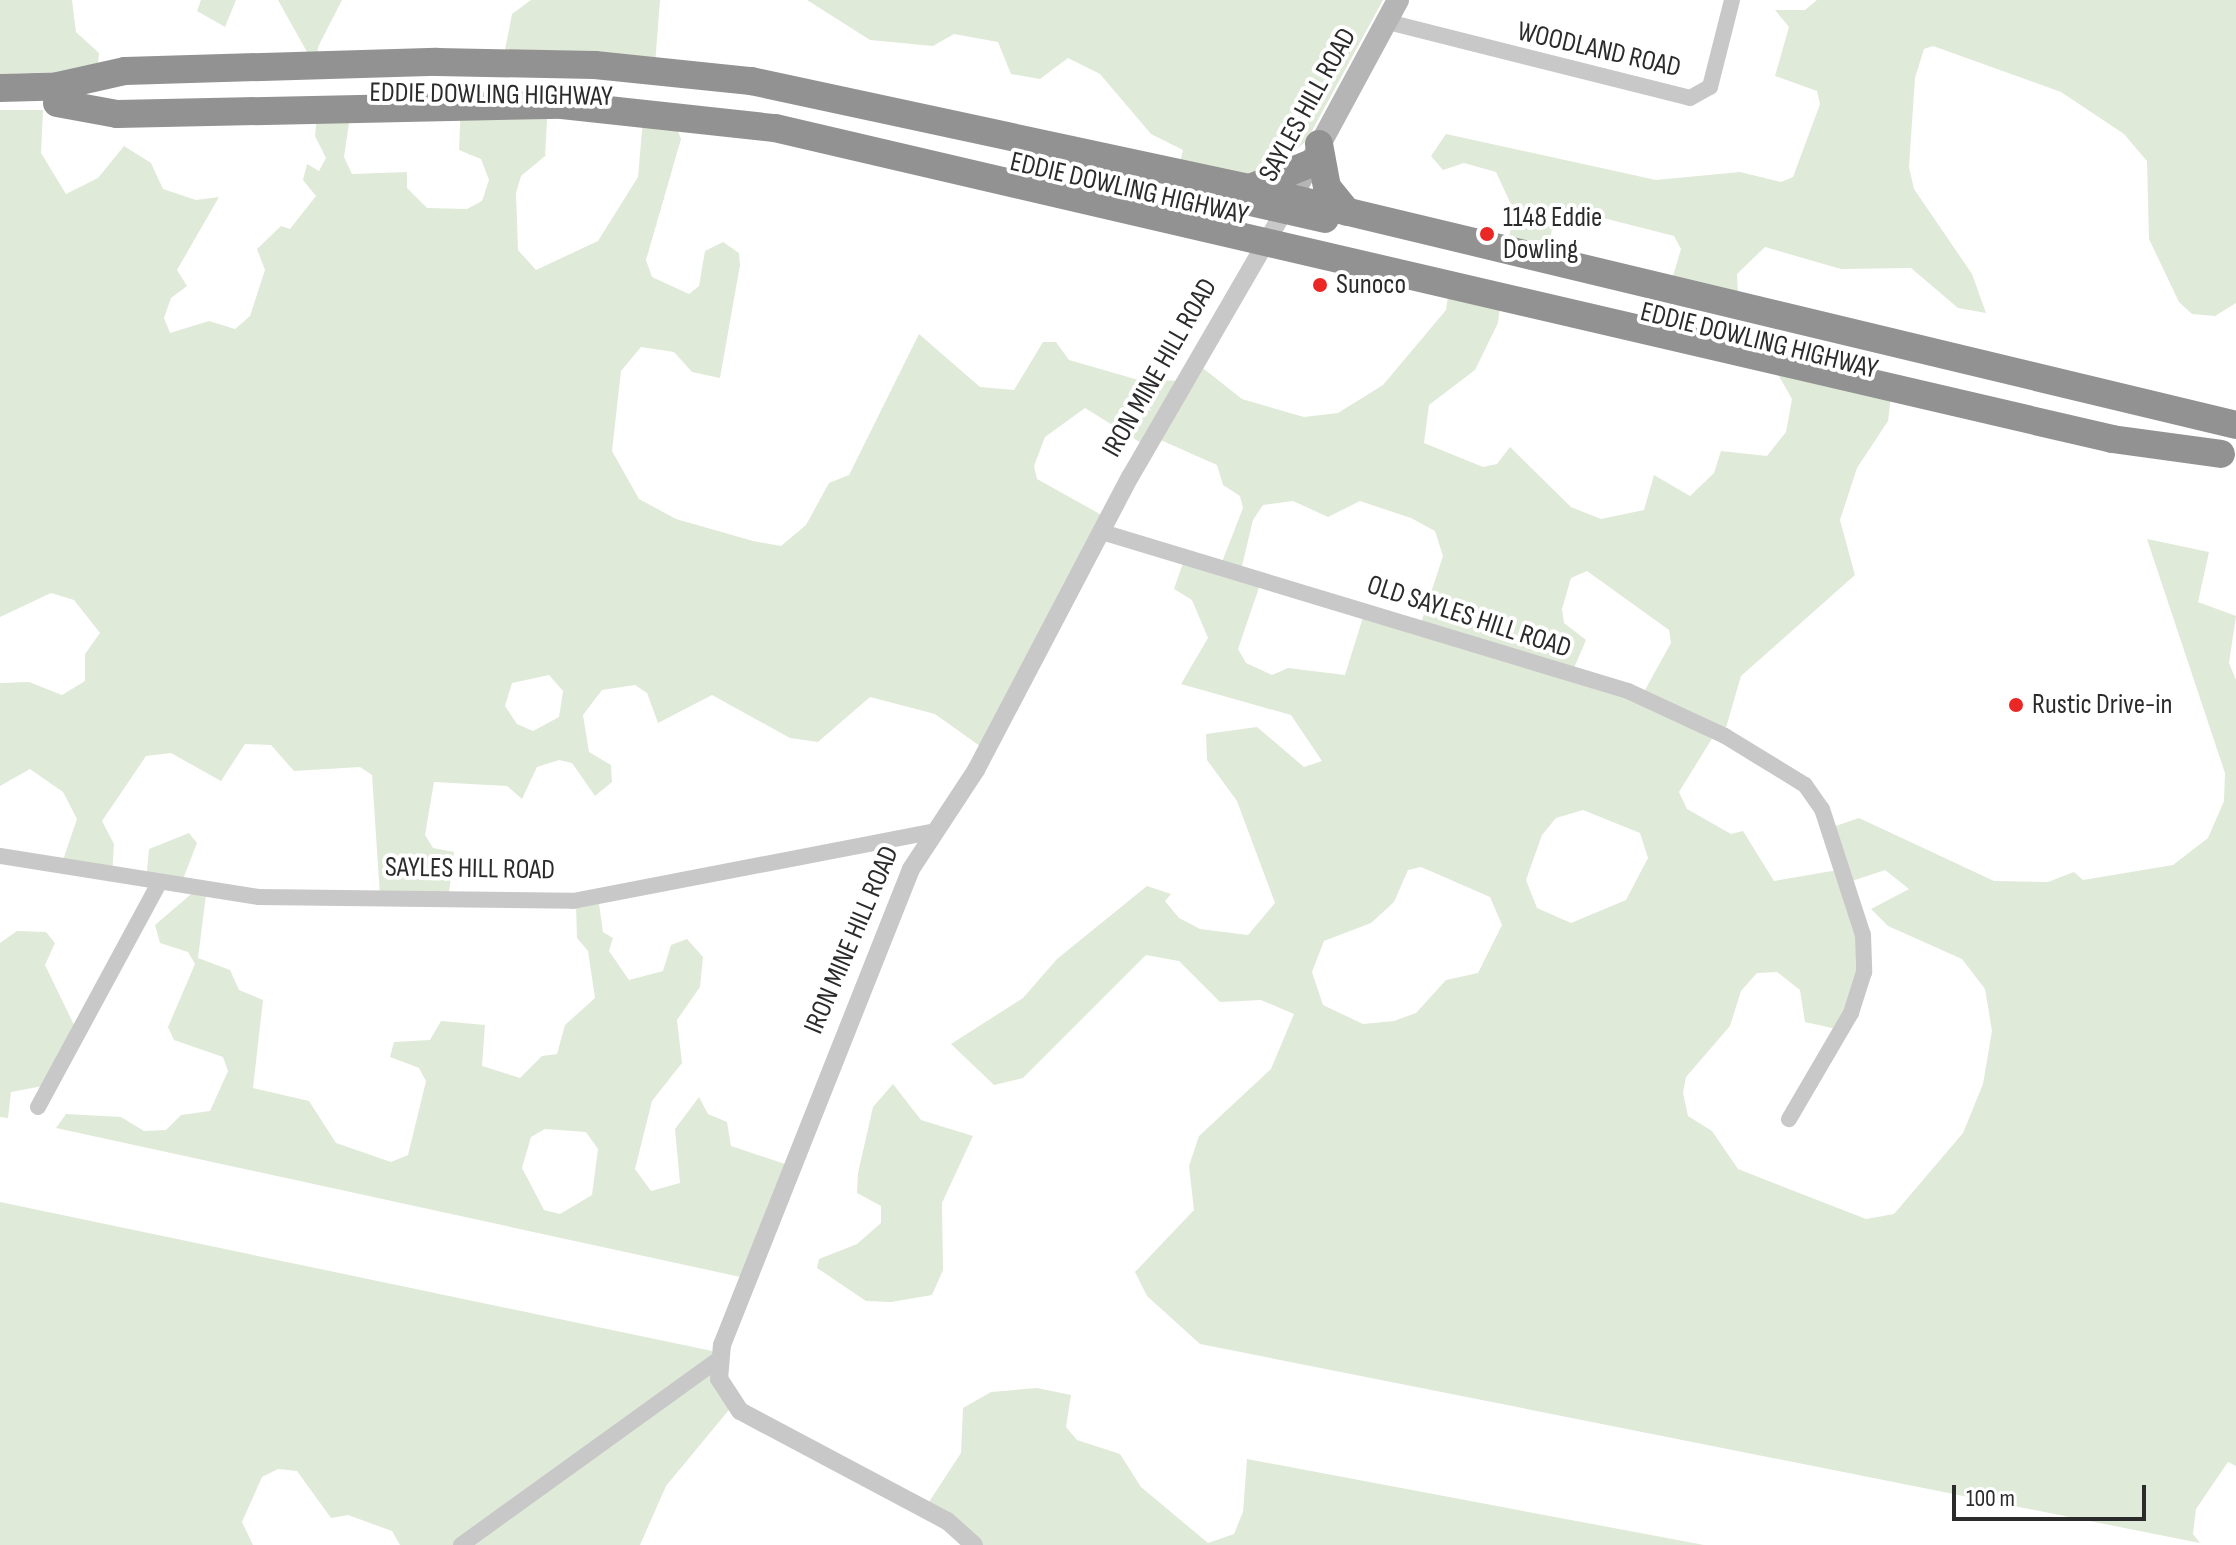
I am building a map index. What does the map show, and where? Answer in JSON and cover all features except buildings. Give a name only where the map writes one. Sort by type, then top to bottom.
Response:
[{"type":"highway","name":"EDDIE DOWLING HIGHWAY","points":[[0,105],[58,95],[478,74],[652,83],[845,111],[1331,221],[2231,450]]},
{"type":"highway","name":"EDDIE DOWLING HIGHWAY","points":[[0,88],[58,95]]},
{"type":"highway","points":[[58,95],[117,114],[528,104],[673,114],[887,149],[2112,439],[2231,450]]},
{"type":"highway","points":[[1243,200],[1314,154],[1327,187],[1331,221]]},
{"type":"highway","points":[[1243,200],[1291,198],[1331,221],[2236,425]]},
{"type":"main road","name":"SAYLES HILL ROAD","points":[[1291,198],[1398,0]]},
{"type":"street","name":"WOODLAND ROAD","points":[[1388,22],[1690,98],[1710,87],[1732,0]]},
{"type":"street","name":"SAYLES HILL ROAD","points":[[1268,238],[1291,198]]},
{"type":"street","name":"IRON MINE HILL ROAD","points":[[720,1358],[887,918],[935,831],[976,770],[1102,532],[1268,238]]},
{"type":"street","name":"OLD SAYLES HILL ROAD","points":[[1102,532],[1628,691],[1725,736],[1805,785],[1822,809],[1863,935],[1864,972],[1851,1013],[1789,1119]]},
{"type":"street","name":"SAYLES HILL ROAD","points":[[0,856],[157,887],[259,897],[573,901],[935,831]]},
{"type":"street","points":[[38,1107],[157,887]]},
{"type":"street","points":[[461,1545],[720,1358]]},
{"type":"street","points":[[720,1358],[719,1379],[740,1411],[947,1521],[974,1545]]},
{"type":"green space","points":[[0,0],[72,0],[76,32],[99,53],[97,71],[0,74]]},
{"type":"green space","points":[[201,0],[236,0],[225,27],[197,11]]},
{"type":"green space","points":[[278,0],[342,0],[318,47],[316,68]]},
{"type":"green space","points":[[531,0],[660,0],[655,65],[503,60],[512,14]]},
{"type":"green space","points":[[807,0],[1383,0],[1307,140],[1264,179],[1179,167],[1183,150],[1151,134],[1100,74],[1068,58],[1040,79],[1011,74],[998,42],[954,34],[933,46],[870,40]]},
{"type":"green space","points":[[1817,0],[2236,0],[2236,303],[2215,316],[2192,314],[2179,302],[2149,239],[2147,161],[2124,134],[2061,92],[1933,46],[1924,49],[1915,78],[1909,167],[1914,189],[1972,274],[1986,313],[1958,308],[1911,268],[1841,269],[1765,247],[1737,274],[1738,293],[1670,286],[1681,249],[1674,236],[1572,210],[1554,221],[1546,255],[1508,242],[1514,211],[1496,172],[1464,163],[1443,170],[1431,156],[1446,134],[1656,180],[1740,172],[1781,182],[1793,177],[1820,104],[1817,91],[1775,76],[1789,27],[1775,10],[1805,10]]},
{"type":"green space","points":[[461,102],[548,103],[545,156],[521,176],[516,193],[518,250],[536,270],[598,241],[638,177],[643,119],[671,113],[681,139],[646,260],[652,277],[689,294],[699,286],[705,251],[723,242],[739,253],[740,265],[720,378],[692,372],[674,352],[641,347],[621,371],[612,451],[639,499],[676,519],[781,546],[806,525],[829,483],[849,475],[919,334],[980,387],[1014,390],[1043,342],[1056,342],[1069,360],[1135,379],[1180,381],[1199,365],[1242,399],[1304,417],[1338,413],[1383,385],[1446,310],[1449,289],[1500,307],[1498,323],[1475,370],[1429,405],[1424,443],[1483,467],[1497,464],[1510,447],[1571,507],[1601,519],[1644,510],[1654,475],[1690,496],[1714,473],[1721,451],[1767,456],[1786,432],[1792,399],[1775,369],[1891,396],[1888,421],[1857,468],[1840,520],[1855,575],[1741,676],[1723,738],[1713,737],[1679,792],[1687,809],[1731,834],[1743,831],[1774,881],[1838,870],[1827,829],[1859,818],[1994,881],[2048,882],[2074,872],[2083,880],[2173,865],[2208,838],[2224,801],[2225,773],[2147,539],[2209,552],[2198,602],[2236,616],[2229,663],[2236,680],[2236,1466],[2228,1462],[2196,1509],[2193,1534],[2200,1543],[1200,1344],[1147,1296],[1135,1272],[1194,1210],[1189,1166],[1199,1136],[1271,1069],[1294,1014],[1261,1000],[1220,1002],[1179,961],[1146,955],[1023,1078],[994,1085],[951,1044],[1023,998],[1057,959],[1147,886],[1171,894],[1165,901],[1179,918],[1200,929],[1248,935],[1275,903],[1237,801],[1207,760],[1206,734],[1257,727],[1304,767],[1322,761],[1291,715],[1181,684],[1208,638],[1192,600],[1174,589],[1185,557],[1222,562],[1243,508],[1240,496],[1223,485],[1217,465],[1156,438],[1146,446],[1085,408],[1045,437],[1034,466],[1037,479],[1107,518],[984,749],[935,714],[870,697],[818,742],[790,738],[712,695],[658,723],[647,693],[635,685],[602,690],[583,715],[589,752],[611,765],[612,782],[595,796],[572,763],[559,760],[537,767],[522,799],[507,786],[434,782],[425,835],[433,848],[454,852],[448,901],[380,896],[372,775],[360,767],[294,771],[271,745],[245,744],[221,781],[171,753],[146,756],[102,821],[114,844],[112,877],[63,860],[77,819],[63,792],[30,769],[0,786],[0,683],[29,682],[62,695],[85,681],[85,654],[100,633],[74,600],[51,593],[0,617],[0,110],[43,110],[41,153],[66,194],[98,178],[124,146],[151,163],[163,189],[196,200],[219,197],[177,270],[187,286],[171,298],[164,318],[170,333],[209,321],[235,329],[250,316],[265,270],[257,249],[281,226],[290,229],[316,196],[303,180],[307,164],[319,171],[326,158],[315,136],[318,104],[352,103],[344,157],[352,174],[407,172],[407,188],[427,208],[467,209],[482,201],[489,180],[481,159],[459,150]],"holes":[[[1293,501],[1328,517],[1360,501],[1411,518],[1435,531],[1443,556],[1420,626],[1364,614],[1345,675],[1288,668],[1272,675],[1246,663],[1238,649],[1261,582],[1241,570],[1253,520],[1263,505]],[[1587,571],[1669,630],[1671,643],[1640,699],[1571,675],[1586,640],[1564,623],[1562,609],[1571,578]],[[549,675],[563,691],[559,717],[533,731],[517,724],[505,706],[512,683]],[[1583,810],[1640,833],[1648,858],[1626,900],[1571,923],[1537,908],[1526,880],[1542,835],[1556,818]],[[1421,867],[1490,897],[1502,925],[1478,973],[1446,980],[1416,1013],[1394,1021],[1363,1024],[1323,1005],[1312,972],[1324,941],[1371,923],[1394,902],[1408,870]],[[1885,870],[1909,889],[1871,909],[1888,926],[1962,959],[1985,989],[1992,1031],[1983,1084],[1963,1133],[1894,1214],[1866,1219],[1738,1169],[1712,1131],[1688,1116],[1683,1093],[1686,1077],[1730,1026],[1741,991],[1757,973],[1777,972],[1800,990],[1805,1022],[1841,1030],[1863,964],[1846,883]]]},
{"type":"green space","points":[[189,833],[197,843],[180,887],[146,881],[149,849]]},
{"type":"green space","points":[[197,889],[206,895],[198,958],[230,970],[239,990],[263,1000],[253,1088],[309,1101],[336,1143],[391,1162],[408,1155],[426,1081],[419,1068],[390,1057],[394,1042],[430,1040],[441,1021],[485,1025],[482,1066],[520,1078],[542,1056],[557,1054],[565,1025],[595,998],[588,951],[577,938],[576,905],[599,904],[603,932],[613,938],[609,951],[629,980],[663,971],[671,945],[687,939],[703,957],[700,987],[677,1020],[682,1063],[652,1101],[635,1169],[651,1191],[680,1183],[675,1129],[699,1097],[708,1114],[727,1122],[731,1146],[788,1165],[745,1278],[56,1128],[66,1114],[121,1117],[144,1131],[166,1130],[181,1115],[210,1111],[228,1071],[223,1057],[174,1040],[168,1027],[195,964],[188,952],[160,943],[155,925]],"holes":[[[545,1129],[586,1132],[598,1149],[592,1195],[560,1214],[544,1210],[522,1168],[531,1137]]]},
{"type":"green space","points":[[17,931],[46,932],[55,943],[45,965],[76,1029],[48,1085],[11,1092],[8,1118],[0,1117],[0,943]]},
{"type":"green space","points":[[893,1084],[921,1120],[973,1136],[942,1203],[943,1270],[932,1295],[891,1302],[866,1301],[817,1268],[819,1259],[857,1244],[881,1223],[881,1206],[857,1193],[858,1173],[873,1107]]},
{"type":"green space","points":[[0,1202],[717,1352],[733,1405],[666,1486],[640,1545],[400,1545],[392,1531],[348,1515],[331,1518],[297,1471],[278,1469],[262,1477],[242,1522],[253,1545],[0,1545]]},
{"type":"green space","points":[[1037,1388],[1071,1395],[1066,1427],[1077,1440],[1120,1454],[1141,1487],[1208,1543],[1234,1534],[1243,1512],[1247,1459],[1704,1545],[973,1545],[927,1505],[961,1453],[963,1408],[991,1392]]},
{"type":"place","name":"1148 Eddie Dowling","points":[[1487,234]]},
{"type":"place","name":"Sunoco","points":[[1320,285]]},
{"type":"place","name":"Rustic Drive-in","points":[[2016,705]]}]
